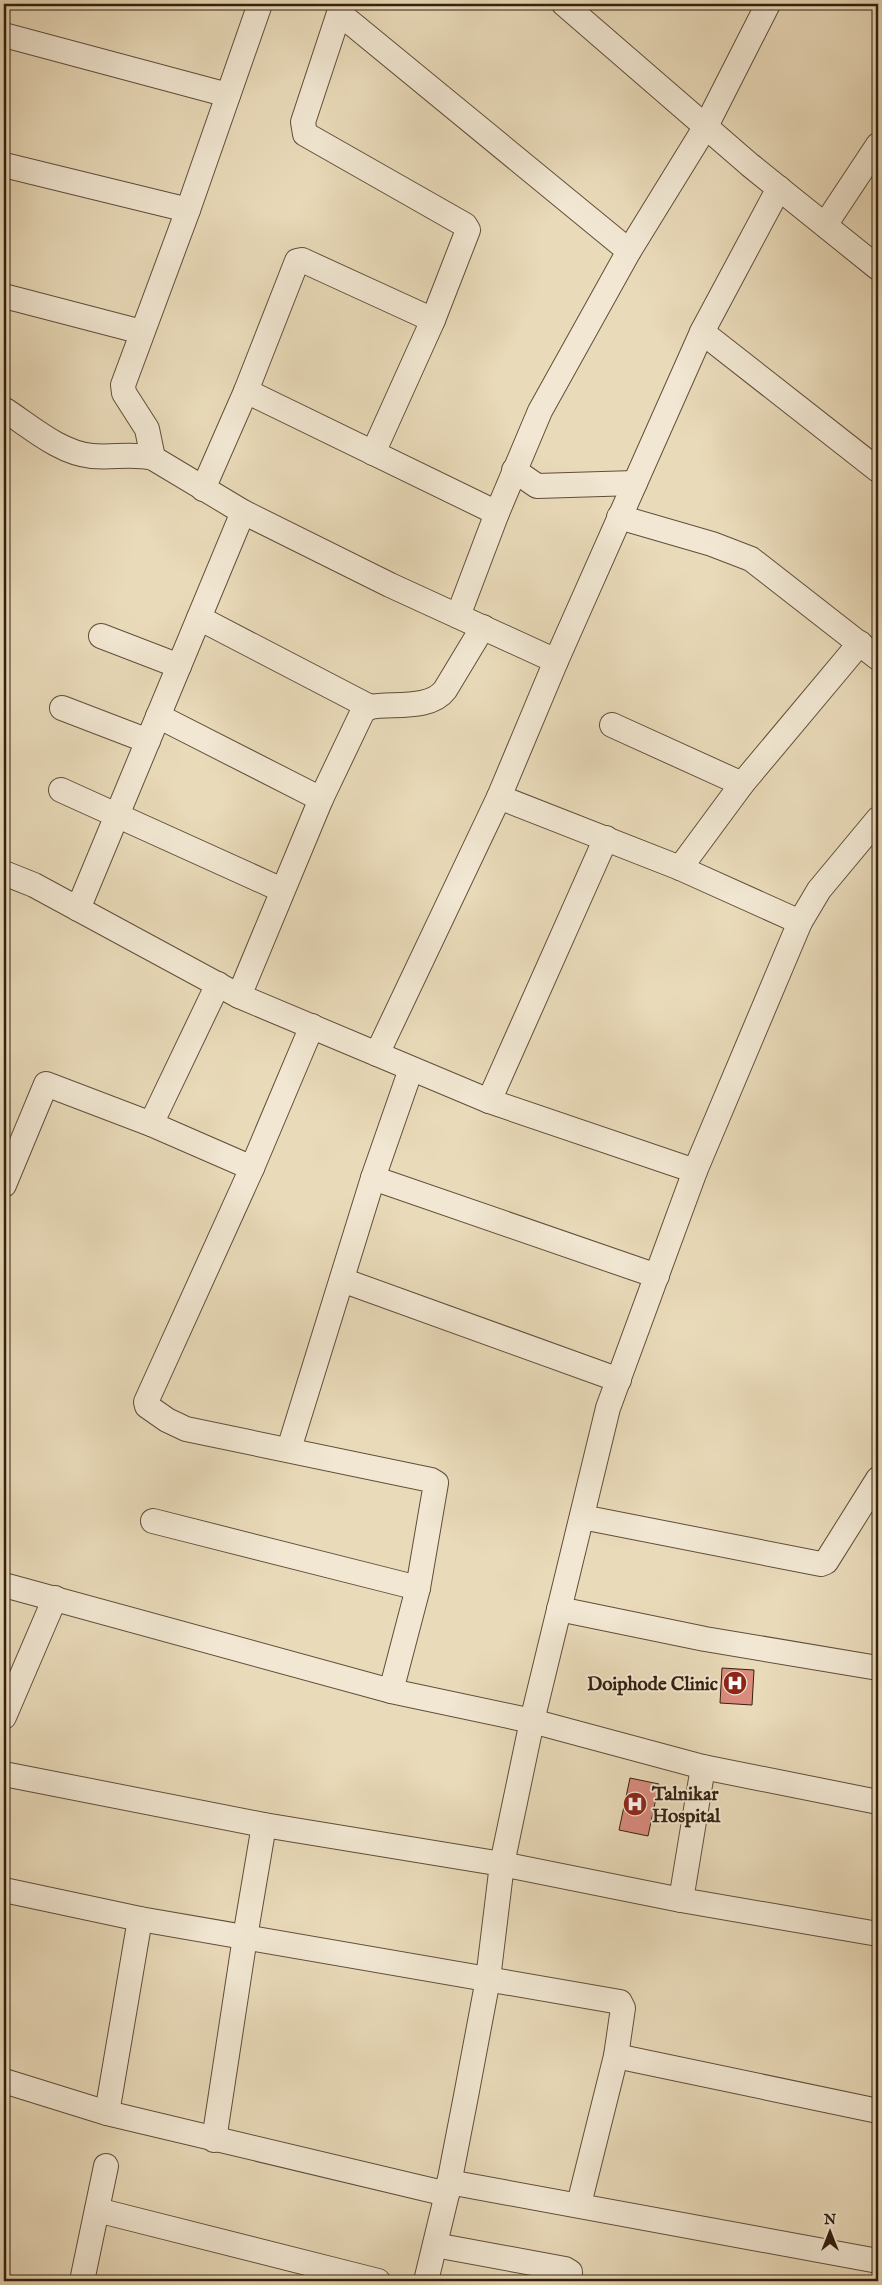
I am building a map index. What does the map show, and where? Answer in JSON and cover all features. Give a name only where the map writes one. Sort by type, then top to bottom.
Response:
[{"type":"street","points":[[153,458],[147,429],[122,388],[188,210],[260,4]]},
{"type":"street","points":[[564,4],[779,188],[878,268]]},
{"type":"street","points":[[458,616],[514,470],[540,411],[629,251],[706,126],[768,4]]},
{"type":"street","points":[[373,453],[433,320],[468,232],[467,226],[306,134],[304,131],[303,122],[341,8],[629,251]]},
{"type":"street","points":[[4,35],[228,95]]},
{"type":"street","points":[[825,225],[878,145]]},
{"type":"street","points":[[4,165],[188,210]]},
{"type":"street","points":[[377,1054],[499,797],[556,661],[702,332],[779,188]]},
{"type":"street","points":[[203,489],[246,391],[298,260],[433,320]]},
{"type":"street","points":[[4,296],[142,332]]},
{"type":"street","points":[[702,332],[878,470]]},
{"type":"street","points":[[246,391],[497,513]]},
{"type":"street","points":[[5,410],[72,452],[93,457],[136,456],[153,458],[244,512],[390,585],[556,661]]},
{"type":"street","points":[[514,470],[537,486],[635,483]]},
{"type":"street","points":[[78,909],[244,512]]},
{"type":"street","points":[[619,517],[746,556],[878,658]]},
{"type":"street","points":[[199,618],[370,707],[426,702],[438,698],[445,690],[483,627]]},
{"type":"street","points":[[102,636],[180,666]]},
{"type":"street","points":[[680,868],[742,784],[860,643]]},
{"type":"street","points":[[239,996],[282,890],[322,799],[361,714],[370,707]]},
{"type":"street","points":[[62,708],[148,741]]},
{"type":"street","points":[[158,716],[322,799]]},
{"type":"street","points":[[612,725],[742,784]]},
{"type":"street","points":[[61,790],[282,890]]},
{"type":"street","points":[[499,797],[680,868],[800,922]]},
{"type":"street","points":[[426,2281],[448,2188],[488,1980],[502,1864],[532,1721],[608,1408],[695,1170],[800,922],[819,890],[878,819]]},
{"type":"street","points":[[489,1101],[606,838]]},
{"type":"street","points":[[4,873],[34,885],[239,996],[489,1101],[695,1170]]},
{"type":"street","points":[[151,1124],[218,984]]},
{"type":"street","points":[[312,1026],[252,1168],[146,1402],[147,1406],[167,1420],[186,1428],[431,1480],[436,1483],[418,1588],[391,1692]]},
{"type":"street","points":[[289,1449],[373,1178],[411,1069]]},
{"type":"street","points":[[4,1185],[46,1084],[151,1124],[252,1168]]},
{"type":"street","points":[[373,1178],[657,1276]]},
{"type":"street","points":[[342,1280],[618,1380]]},
{"type":"street","points":[[582,1517],[821,1564],[826,1562],[878,1479]]},
{"type":"street","points":[[153,1521],[418,1588]]},
{"type":"street","points":[[4,1585],[391,1692],[532,1721],[703,1766],[878,1802]]},
{"type":"street","points":[[4,1717],[55,1598]]},
{"type":"street","points":[[560,1609],[705,1639],[878,1668]]},
{"type":"street","points":[[681,1900],[703,1766]]},
{"type":"street","points":[[4,1774],[264,1825],[502,1864],[681,1900],[878,1934]]},
{"type":"street","points":[[214,2140],[264,1825]]},
{"type":"street","points":[[4,1890],[140,1919],[620,2002],[623,2008],[616,2056],[579,2204]]},
{"type":"street","points":[[107,2113],[140,1919]]},
{"type":"street","points":[[616,2056],[878,2111]]},
{"type":"street","points":[[4,2081],[107,2113],[214,2140],[448,2188],[579,2204],[878,2260]]},
{"type":"street","points":[[82,2281],[106,2166]]},
{"type":"street","points":[[97,2210],[378,2281]]},
{"type":"street","points":[[435,2246],[565,2269],[570,2272],[570,2281]]},
{"type":"building","points":[[722,1668],[754,1670],[752,1705],[720,1703]]},
{"type":"building","points":[[630,1778],[659,1784],[648,1836],[619,1830]]},
{"type":"place","name":"Doiphode Clinic","points":[[735,1683]]},
{"type":"place","name":"Talnikar Hospital","points":[[635,1804]]}]
